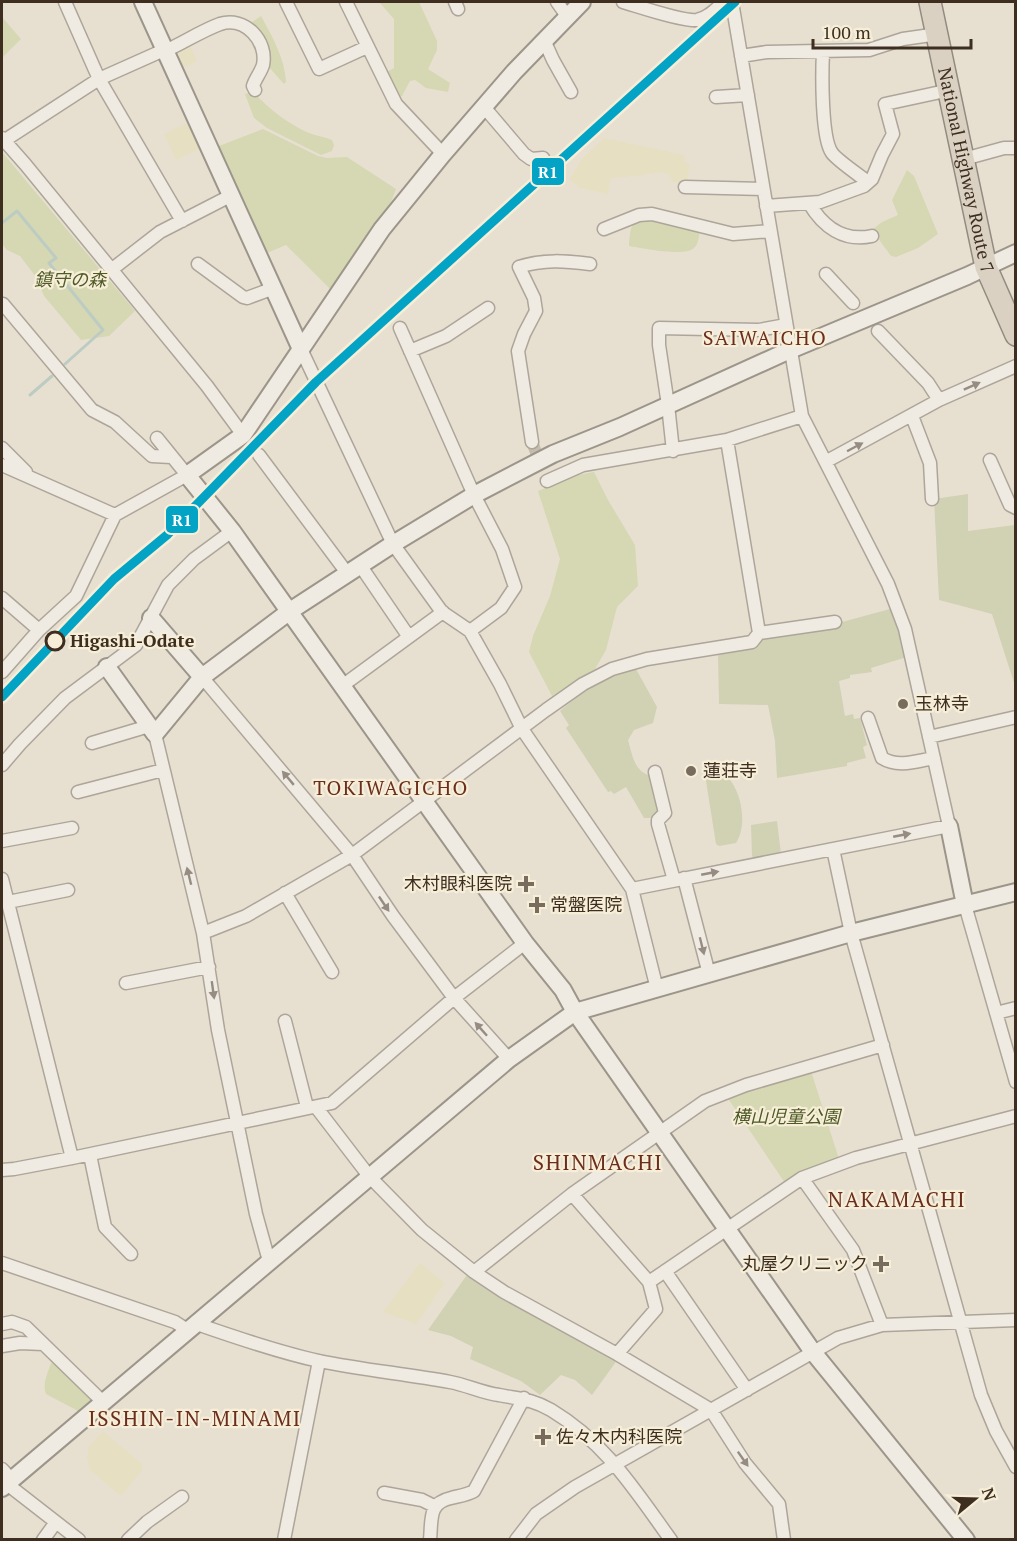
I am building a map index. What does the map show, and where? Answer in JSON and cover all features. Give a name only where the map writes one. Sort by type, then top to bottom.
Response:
[{"type":"highway","name":"National Highway Route 7","points":[[934,2],[938,34],[986,267],[1016,335]]},
{"type":"street","points":[[64,2],[99,79],[182,221]]},
{"type":"street","points":[[143,2],[300,347],[393,544],[443,612],[470,631],[522,729],[633,889],[657,989]]},
{"type":"street","points":[[286,2],[319,69],[367,46]]},
{"type":"street","points":[[346,2],[396,104],[443,154]]},
{"type":"street","points":[[557,2],[567,16]]},
{"type":"street","points":[[2,672],[39,630],[76,596],[116,515],[187,475],[243,435],[300,347],[382,229],[484,107],[544,40],[582,2]]},
{"type":"street","points":[[623,2],[695,20],[708,15],[724,2]]},
{"type":"street","points":[[732,2],[802,416],[888,584],[905,629],[965,905],[1016,1082]]},
{"type":"street","points":[[243,435],[207,386],[2,140],[99,79],[222,24],[243,27],[255,33],[261,41],[264,54],[262,67],[253,86],[255,90]]},
{"type":"street","points":[[741,56],[767,52],[869,50],[903,39],[938,34]]},
{"type":"street","points":[[544,40],[571,92]]},
{"type":"street","points":[[822,52],[825,124],[831,153],[868,182]]},
{"type":"street","points":[[766,206],[820,202],[843,195],[868,182],[872,179],[893,134],[885,104],[950,90]]},
{"type":"street","points":[[716,97],[748,95]]},
{"type":"street","points":[[484,107],[524,154],[531,159],[543,158]]},
{"type":"street","points":[[964,159],[1004,148],[1016,148]]},
{"type":"street","points":[[685,187],[763,189]]},
{"type":"street","points":[[111,270],[160,232],[232,195]]},
{"type":"street","points":[[809,203],[826,226],[859,239],[872,236]]},
{"type":"street","points":[[604,229],[639,215],[652,214],[734,234],[770,231]]},
{"type":"street","points":[[92,743],[152,730],[202,677],[290,611],[353,569],[474,495],[553,454],[1016,253]]},
{"type":"street","points":[[532,442],[518,351],[536,311],[534,298],[519,267],[537,261],[590,264]]},
{"type":"street","points":[[198,264],[243,297],[247,298],[274,288]]},
{"type":"street","points":[[826,274],[853,303]]},
{"type":"street","points":[[3,304],[92,410],[115,422],[152,456],[171,457]]},
{"type":"street","points":[[410,351],[446,336],[488,308]]},
{"type":"street","points":[[673,451],[659,345],[659,328],[759,330],[786,325]]},
{"type":"street","points":[[400,328],[474,495],[502,549],[515,587],[501,608],[470,631]]},
{"type":"street","points":[[878,331],[928,383],[939,400]]},
{"type":"street","points":[[827,461],[939,400],[1016,366]]},
{"type":"street","points":[[547,481],[583,465],[727,440],[802,416]]},
{"type":"street","points":[[912,416],[930,463],[932,500]]},
{"type":"street","points":[[157,438],[232,531],[525,943],[563,990],[575,1012],[813,1352],[966,1539]]},
{"type":"street","points":[[727,440],[759,633]]},
{"type":"street","points":[[2,448],[30,476]]},
{"type":"street","points":[[259,455],[409,638]]},
{"type":"street","points":[[990,460],[1010,505],[1016,508]]},
{"type":"street","points":[[2,465],[116,515]]},
{"type":"street","points":[[2,765],[65,698],[136,645],[168,585],[194,559],[232,531]]},
{"type":"street","points":[[2,598],[39,630]]},
{"type":"street","points":[[342,686],[443,612]]},
{"type":"street","points":[[151,618],[352,855],[393,916],[454,998],[509,1059]]},
{"type":"street","points":[[203,933],[246,916],[352,855],[584,684],[612,669],[647,659],[752,642],[759,633],[835,622]]},
{"type":"street","points":[[107,667],[152,730],[164,770],[203,933],[218,1030],[256,1214],[269,1261]]},
{"type":"street","points":[[929,737],[1016,717]]},
{"type":"street","points":[[868,718],[882,758],[887,761],[911,763],[934,758]]},
{"type":"street","points":[[78,792],[164,770]]},
{"type":"street","points":[[655,772],[665,813],[658,820],[658,824],[679,879],[709,974]]},
{"type":"street","points":[[633,889],[949,826]]},
{"type":"street","points":[[2,841],[72,828]]},
{"type":"street","points":[[833,849],[851,933],[981,1395],[996,1431],[1016,1467]]},
{"type":"street","points":[[2,879],[72,1158]]},
{"type":"street","points":[[8,902],[68,890]]},
{"type":"street","points":[[79,1539],[5,1480],[104,1403],[509,1059],[575,1012],[851,933],[1016,892]]},
{"type":"street","points":[[285,893],[332,972]]},
{"type":"street","points":[[2,1170],[90,1155],[332,1103],[454,998],[525,943]]},
{"type":"street","points":[[126,983],[209,967]]},
{"type":"street","points":[[996,1013],[1016,1008]]},
{"type":"street","points":[[285,1021],[312,1107],[369,1176],[422,1230],[474,1272],[711,1410],[745,1463],[779,1504],[784,1539]]},
{"type":"street","points":[[474,1272],[572,1194],[705,1101],[746,1085],[883,1045]]},
{"type":"street","points":[[649,1282],[802,1178],[856,1158],[1016,1116]]},
{"type":"street","points":[[90,1155],[105,1227],[131,1254]]},
{"type":"street","points":[[802,1178],[853,1250],[882,1325]]},
{"type":"street","points":[[572,1194],[649,1282],[656,1309],[617,1354]]},
{"type":"street","points":[[2,1263],[175,1322],[319,1361],[449,1382],[497,1395],[524,1398],[550,1410],[578,1428],[599,1446],[671,1539]]},
{"type":"street","points":[[665,1271],[747,1390]]},
{"type":"street","points":[[516,1539],[536,1514],[575,1487],[838,1338],[882,1325],[1016,1320]]},
{"type":"street","points":[[2,1324],[12,1322],[26,1327],[104,1403]]},
{"type":"street","points":[[2,1346],[20,1343],[43,1344]]},
{"type":"street","points":[[284,1539],[319,1361]]},
{"type":"street","points":[[430,1539],[434,1506],[438,1502],[474,1491],[524,1398]]},
{"type":"street","points":[[384,1492],[422,1500],[434,1506]]},
{"type":"street","points":[[128,1539],[182,1497]]},
{"type":"street","points":[[43,1539],[56,1522]]},
{"type":"shaded area","points":[[191,47],[197,61],[186,67],[183,66],[178,56],[180,51]]},
{"type":"shaded area","points":[[187,123],[199,149],[176,160],[164,134]]},
{"type":"shaded area","points":[[604,138],[685,155],[684,162],[690,164],[687,183],[673,182],[668,174],[662,172],[611,178],[608,194],[580,188],[569,179],[582,159]]},
{"type":"shaded area","points":[[420,1263],[445,1283],[416,1324],[383,1312]]},
{"type":"shaded area","points":[[103,1431],[142,1464],[142,1470],[123,1494],[119,1495],[89,1469],[87,1457],[89,1446]]},
{"type":"green space","points":[[379,2],[419,2],[437,41],[437,50],[428,69],[450,83],[448,92],[426,88],[415,80],[410,81],[402,96],[398,97],[385,73],[394,68],[394,19]]},
{"type":"green space","points":[[261,16],[281,56],[286,82],[284,84],[267,65],[253,28],[252,22]]},
{"type":"green space","points":[[2,17],[21,39],[2,58]]},
{"type":"green space","points":[[253,92],[286,121],[309,133],[332,140],[334,145],[332,151],[321,155],[267,128],[254,118],[245,94]]},
{"type":"green space","points":[[263,129],[318,156],[347,157],[396,189],[390,205],[331,290],[286,245],[267,253],[220,151],[219,146]]},
{"type":"green space","name":"鎮守の森","points":[[2,152],[135,311],[109,336],[81,340],[44,296],[36,277],[20,256],[7,250],[2,244]]},
{"type":"green space","points":[[907,170],[914,176],[938,234],[918,248],[896,257],[891,256],[872,230],[882,222],[898,215],[892,200]]},
{"type":"green space","points":[[642,218],[700,229],[695,247],[683,252],[674,252],[629,246],[632,225]]},
{"type":"green space","points":[[594,472],[635,545],[638,586],[617,607],[606,650],[595,669],[552,696],[529,652],[533,636],[550,596],[560,559],[538,491],[578,475]]},
{"type":"green space","points":[[968,494],[968,531],[1015,525],[1015,686],[992,614],[939,600],[934,499]]},
{"type":"green space","points":[[890,609],[907,657],[871,668],[872,672],[850,675],[850,678],[839,681],[845,716],[853,714],[854,719],[860,718],[867,745],[863,747],[866,758],[847,763],[847,766],[777,778],[775,741],[768,705],[719,704],[718,653],[759,646],[758,637],[831,625]]},
{"type":"green space","points":[[636,669],[657,707],[653,723],[634,730],[628,740],[638,767],[652,776],[661,812],[650,818],[644,818],[626,787],[614,794],[611,791],[608,792],[566,728],[569,725],[560,711],[595,685]]},
{"type":"green space","points":[[717,768],[733,783],[740,800],[742,815],[741,830],[736,843],[719,846],[716,844],[706,781],[712,769]]},
{"type":"green space","points":[[777,821],[781,854],[754,859],[751,825]]},
{"type":"green space","name":"横山児童公園","points":[[811,1071],[839,1159],[785,1183],[727,1097]]},
{"type":"green space","points":[[469,1272],[618,1359],[592,1395],[575,1380],[561,1375],[540,1395],[521,1381],[470,1359],[473,1347],[451,1336],[428,1330]]},
{"type":"green space","points":[[56,1362],[92,1398],[91,1403],[80,1412],[46,1394],[47,1374],[51,1363]]},
{"type":"waterway","points":[[2,223],[17,211],[56,258],[49,263],[103,330],[65,364]]},
{"type":"waterway","points":[[30,395],[52,376]]},
{"type":"tunnel","points":[[532,442],[547,481]]},
{"type":"transit line","name":"R1","points":[[2,697],[114,579],[167,535],[316,382],[735,2]]},
{"type":"place","name":"Higashi-Odate","points":[[55,641]]},
{"type":"place","name":"玉林寺","points":[[903,704]]},
{"type":"place","name":"蓮荘寺","points":[[691,771]]},
{"type":"place","name":"木村眼科医院","points":[[526,884]]},
{"type":"place","name":"常盤医院","points":[[537,905]]},
{"type":"place","name":"丸屋クリニック","points":[[881,1264]]},
{"type":"place","name":"佐々木内科医院","points":[[543,1437]]},
{"type":"district","name":"SAIWAICHO","points":[[765,338]]},
{"type":"district","name":"TOKIWAGICHO","points":[[391,788]]},
{"type":"district","name":"SHINMACHI","points":[[598,1163]]},
{"type":"district","name":"NAKAMACHI","points":[[897,1200]]},
{"type":"district","name":"ISSHIN-IN-MINAMI","points":[[195,1419]]}]
